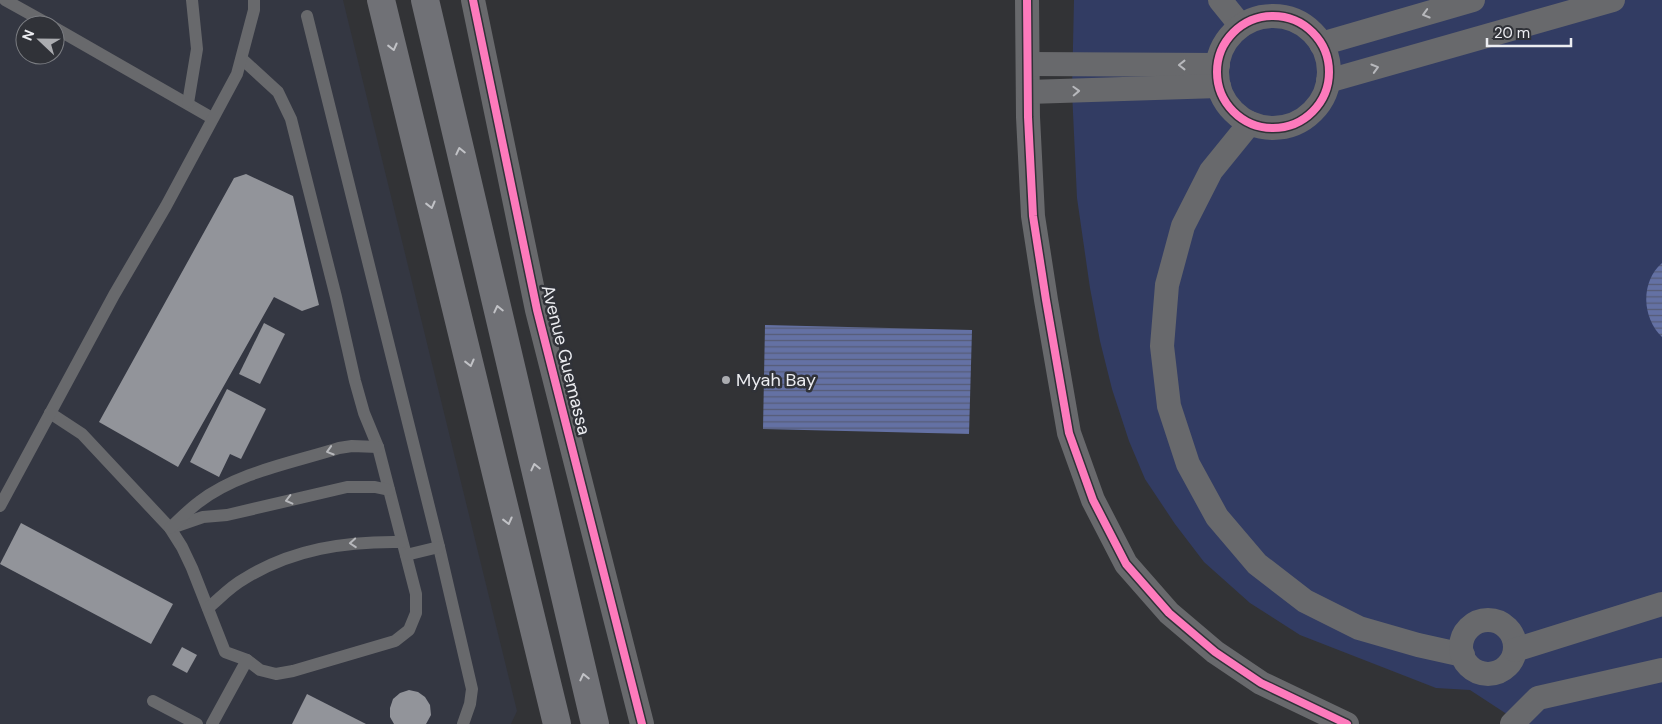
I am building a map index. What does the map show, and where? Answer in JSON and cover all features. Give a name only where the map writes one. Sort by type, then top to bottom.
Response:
[{"type":"main road","points":[[381,0],[557,724]]},
{"type":"main road","points":[[425,0],[595,724]]},
{"type":"street","name":"Avenue Guemassa","points":[[473,0],[537,310],[642,724]]},
{"type":"street","points":[[1027,0],[1028,92],[1033,216],[1069,433],[1094,500],[1126,564],[1169,613],[1215,652],[1261,683],[1347,724]]},
{"type":"street","points":[[1220,0],[1241,26]]},
{"type":"street","points":[[1321,44],[1473,0]]},
{"type":"street","points":[[1328,81],[1613,0]]},
{"type":"street","points":[[1276,16],[1294,20],[1309,30],[1321,44],[1328,62],[1328,81],[1323,98],[1313,112],[1299,122],[1283,128],[1266,128],[1250,124],[1235,114],[1225,101],[1218,75],[1222,50],[1230,36],[1241,26],[1258,18],[1276,16]]},
{"type":"street","points":[[1028,64],[1218,75]]},
{"type":"street","points":[[1028,92],[1218,75]]},
{"type":"street","points":[[1250,124],[1211,172],[1203,187],[1183,226],[1167,285],[1162,346],[1169,406],[1188,464],[1217,517],[1257,564],[1305,601],[1359,628],[1418,645],[1463,655]]},
{"type":"street","points":[[1515,650],[1662,604]]},
{"type":"street","points":[[1482,620],[1499,622],[1512,633],[1515,650],[1512,659],[1499,672],[1481,673],[1466,663],[1463,655],[1461,646],[1467,630],[1482,620]]},
{"type":"street","points":[[1512,724],[1538,698],[1662,670]]},
{"type":"lane","points":[[5,0],[32,15]]},
{"type":"lane","points":[[188,103],[197,49],[192,0]]},
{"type":"lane","points":[[0,506],[114,295],[166,206],[237,74],[254,10],[254,0]]},
{"type":"lane","points":[[307,16],[439,547],[472,689],[470,704],[463,724]]},
{"type":"lane","points":[[65,34],[212,118]]},
{"type":"lane","points":[[50,414],[82,434],[170,528],[192,568],[225,652],[247,660],[260,670],[276,674],[293,671],[395,641],[409,630],[416,613],[416,594],[378,448],[364,413],[355,381],[291,119],[278,92],[242,59]]},
{"type":"lane","points":[[170,528],[199,502],[246,476],[339,448],[352,446],[378,448]]},
{"type":"lane","points":[[170,528],[203,517],[227,515],[347,487],[375,487],[389,490]]},
{"type":"lane","points":[[208,608],[242,580],[266,566],[319,548],[346,543],[374,542],[404,548],[439,547]]},
{"type":"lane","points":[[212,724],[247,660]]},
{"type":"lane","points":[[153,702],[197,724]]},
{"type":"shaded area","points":[[0,0],[343,0],[517,711],[511,724],[0,724]]},
{"type":"shaded area","points":[[1074,0],[1662,0],[1662,724],[1522,724],[1470,690],[1436,688],[1300,635],[1250,603],[1204,562],[1175,524],[1145,479],[1129,441],[1112,389],[1100,341],[1077,198],[1072,91]]},
{"type":"shaded area","points":[[1662,263],[1662,337],[1650,320],[1646,300],[1650,280]]},
{"type":"shaded area","points":[[765,325],[972,330],[969,434],[763,429]]},
{"type":"building","points":[[246,174],[293,196],[319,305],[302,311],[274,297],[178,467],[99,422],[234,178]]},
{"type":"building","points":[[264,323],[285,334],[260,384],[239,374]]},
{"type":"building","points":[[227,389],[266,409],[241,459],[230,454],[219,477],[190,462]]},
{"type":"building","points":[[21,523],[173,604],[151,644],[0,564]]},
{"type":"building","points":[[182,647],[197,655],[187,673],[172,665]]},
{"type":"building","points":[[409,690],[418,692],[425,697],[430,705],[431,715],[426,724],[394,724],[390,717],[393,699],[400,693]]},
{"type":"building","points":[[307,694],[366,724],[292,724]]},
{"type":"cycle path","points":[[473,0],[537,310],[642,724]]},
{"type":"cycle path","points":[[1027,0],[1028,117],[1033,216],[1069,433],[1093,500],[1126,564],[1169,613],[1215,652],[1261,683],[1347,724]]},
{"type":"cycle path","points":[[1273,16],[1284,17],[1294,21],[1312,33],[1324,51],[1328,61],[1329,72],[1328,83],[1324,93],[1312,111],[1294,123],[1284,127],[1273,128],[1262,127],[1252,123],[1234,111],[1222,93],[1218,83],[1217,72],[1218,61],[1222,51],[1234,33],[1252,21],[1262,17],[1273,16]]},
{"type":"place","name":"Myah Bay","points":[[726,380]]}]
